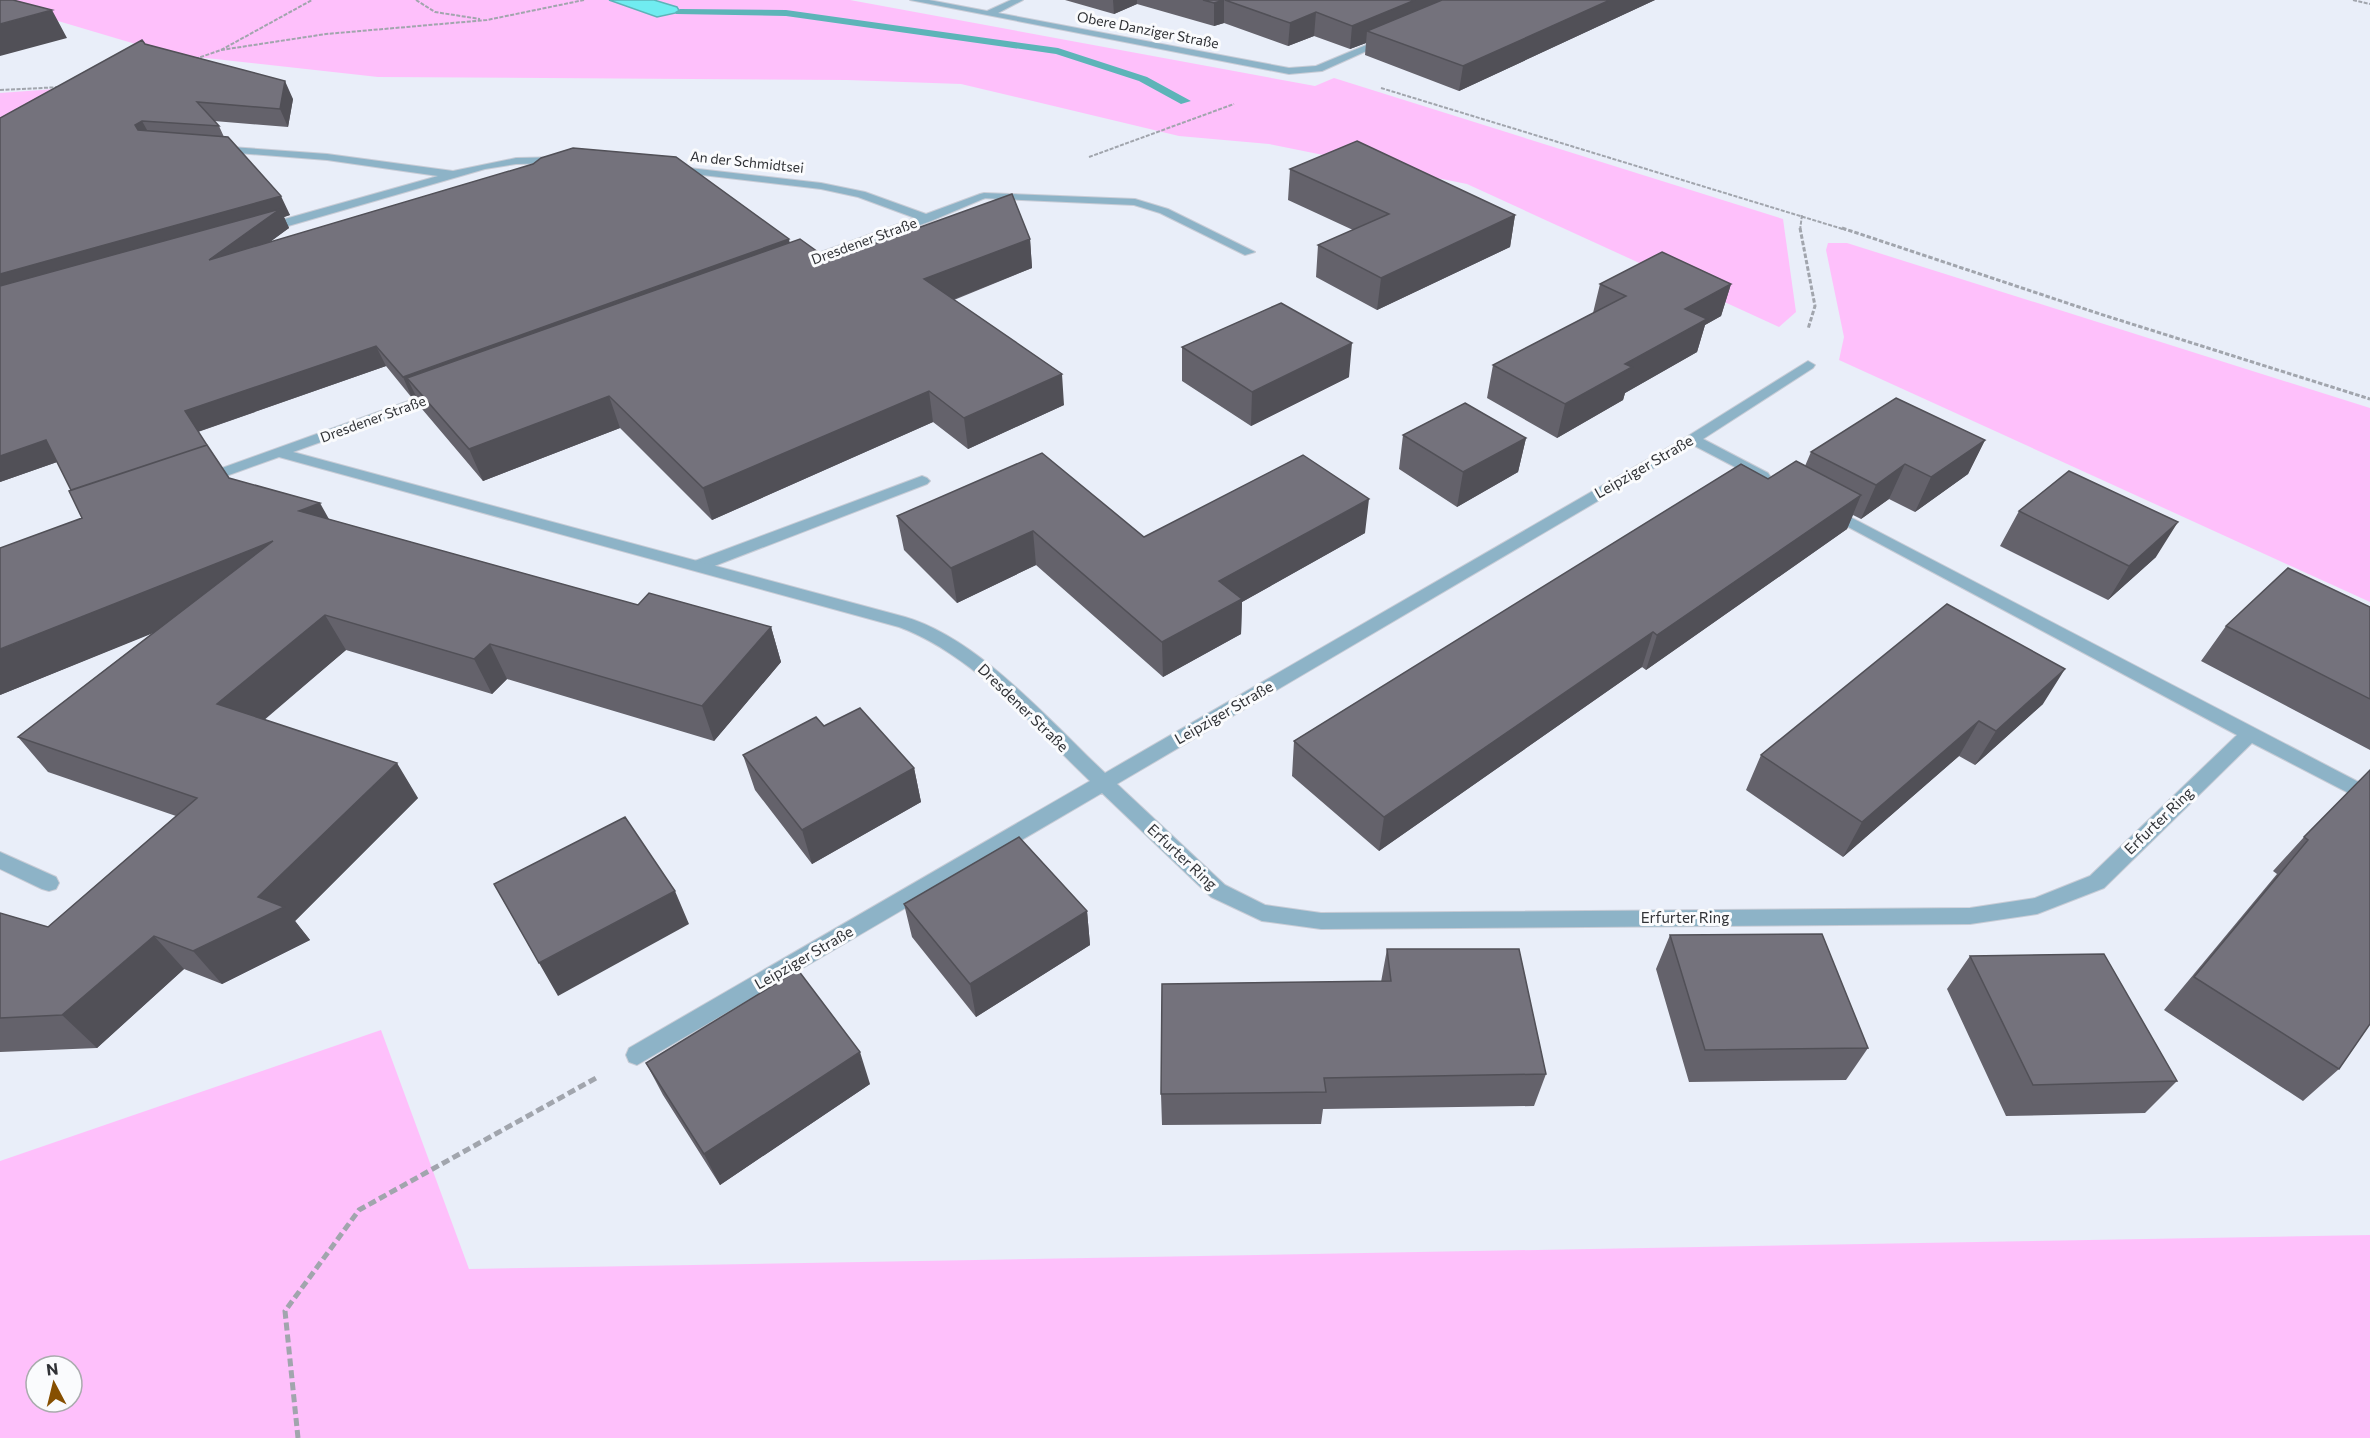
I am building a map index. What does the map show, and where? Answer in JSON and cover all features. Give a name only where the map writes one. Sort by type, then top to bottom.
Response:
[{"type":"street","name":"Obere Danziger Straße","points":[[915,0],[1305,71],[1318,69],[1395,37]]},
{"type":"street","points":[[988,14],[1018,0]]},
{"type":"street","points":[[199,147],[327,157],[454,175]]},
{"type":"street","points":[[247,234],[454,175],[516,161],[578,161]]},
{"type":"street","name":"An der Schmidtsei","points":[[657,168],[821,186],[861,194],[927,218]]},
{"type":"street","name":"Dresdener Straße","points":[[782,271],[984,196],[1135,202],[1164,211],[1249,252]]},
{"type":"street","name":"Leipziger Straße","points":[[637,1055],[1692,439],[1808,365]]},
{"type":"street","name":"Dresdener Straße","points":[[190,484],[458,388]]},
{"type":"street","points":[[1692,439],[1777,484]]},
{"type":"street","name":"Dresdener Straße","points":[[280,453],[905,623],[934,634],[978,664],[1103,784]]},
{"type":"street","points":[[698,566],[922,481]]},
{"type":"street","points":[[1819,506],[2370,797]]},
{"type":"street","name":"Erfurter Ring","points":[[1103,784],[1218,891],[1262,913],[1321,921],[1970,916],[2037,906],[2097,882],[2249,734]]},
{"type":"street","points":[[0,860],[49,883]]},
{"type":"path","points":[[188,62],[221,50],[312,0]]},
{"type":"path","points":[[416,0],[435,12],[487,20]]},
{"type":"path","points":[[221,50],[326,34],[418,28],[487,20],[584,0]]},
{"type":"path","points":[[2353,0],[2370,4]]},
{"type":"path","points":[[1318,69],[1802,215],[2100,314],[2370,399]]},
{"type":"path","points":[[0,90],[63,86]]},
{"type":"path","points":[[1081,160],[1234,104]]},
{"type":"path","points":[[1802,215],[1800,228],[1815,306],[1806,334],[1808,365]]},
{"type":"path","points":[[298,1438],[285,1311],[359,1210],[637,1055]]},
{"type":"shaded area","points":[[11,0],[850,0],[1315,86],[1334,78],[1783,219],[1796,312],[1779,327],[1467,184],[1269,144],[1179,136],[961,84],[847,80],[378,77],[169,54],[48,18]]},
{"type":"shaded area","points":[[110,85],[0,137],[0,93]]},
{"type":"shaded area","points":[[1828,243],[1847,243],[2370,408],[2370,602],[1839,360],[1844,337],[1826,250]]},
{"type":"shaded area","points":[[381,1030],[469,1269],[2370,1235],[2370,1438],[0,1438],[0,1161]]},
{"type":"water","points":[[609,0],[654,0],[677,7],[680,12],[657,17]]},
{"type":"building","points":[[0,0],[13,0],[52,10],[0,24]]},
{"type":"building","points":[[1203,0],[1224,0],[1214,3]]},
{"type":"building","points":[[1225,0],[1415,0],[1352,26],[1316,12],[1290,23]]},
{"type":"building","points":[[1442,0],[1610,0],[1463,66],[1367,31]]},
{"type":"building","points":[[142,40],[145,44],[285,81],[280,109],[197,102],[219,126],[142,121],[135,125],[138,130],[228,137],[281,196],[0,274],[0,118]]},
{"type":"building","points":[[1357,141],[1515,215],[1381,278],[1318,245],[1389,214],[1290,169]]},
{"type":"building","points":[[573,148],[676,157],[789,239],[403,377],[376,346],[185,411],[207,445],[71,490],[46,440],[0,456],[0,286],[280,209],[209,260],[533,164],[541,158]]},
{"type":"building","points":[[1012,194],[1030,239],[924,279],[1062,374],[964,418],[929,391],[703,488],[609,396],[469,449],[407,378],[800,239],[829,260]]},
{"type":"building","points":[[1662,252],[1731,284],[1685,309],[1707,319],[1625,364],[1632,367],[1565,404],[1493,365],[1626,296],[1600,284]]},
{"type":"building","points":[[1281,303],[1352,343],[1252,392],[1182,347]]},
{"type":"building","points":[[1896,398],[1985,440],[1931,477],[1905,464],[1876,485],[1811,452]]},
{"type":"building","points":[[1465,403],[1526,438],[1463,472],[1403,435]]},
{"type":"building","points":[[207,445],[229,478],[320,503],[299,511],[638,605],[649,593],[771,627],[702,706],[490,644],[474,659],[325,615],[217,704],[397,763],[258,897],[284,907],[193,951],[154,936],[62,1015],[0,1018],[0,913],[48,927],[197,798],[18,737],[273,541],[0,649],[0,548],[82,518],[69,491]]},
{"type":"building","points":[[1042,453],[1144,537],[1303,455],[1369,499],[1219,581],[1242,599],[1162,642],[1033,531],[951,568],[897,516]]},
{"type":"building","points":[[1796,461],[1861,495],[1657,635],[1653,632],[1384,817],[1294,741],[1741,464],[1768,479]]},
{"type":"building","points":[[2069,471],[2178,522],[2129,566],[2019,511]]},
{"type":"building","points":[[2288,568],[2370,607],[2370,699],[2226,626]]},
{"type":"building","points":[[1947,604],[2065,669],[1996,731],[1979,721],[1862,822],[1761,755]]},
{"type":"building","points":[[860,708],[914,768],[802,830],[743,755],[816,717],[824,726]]},
{"type":"building","points":[[2370,770],[2370,1024],[2339,1069],[2194,977],[2308,840],[2304,837]]},
{"type":"building","points":[[625,817],[675,891],[539,963],[494,884]]},
{"type":"building","points":[[1019,837],[1087,911],[970,984],[904,904]]},
{"type":"building","points":[[1822,934],[1868,1048],[1705,1050],[1670,935]]},
{"type":"building","points":[[1387,949],[1519,949],[1546,1074],[1324,1078],[1326,1092],[1161,1094],[1162,984],[1391,981]]},
{"type":"building","points":[[2104,954],[2177,1081],[2033,1085],[1970,956]]},
{"type":"building","points":[[798,970],[860,1052],[704,1154],[646,1063]]},
{"type":"waterway","points":[[680,12],[786,13],[1058,51],[1143,79],[1185,101]]}]
